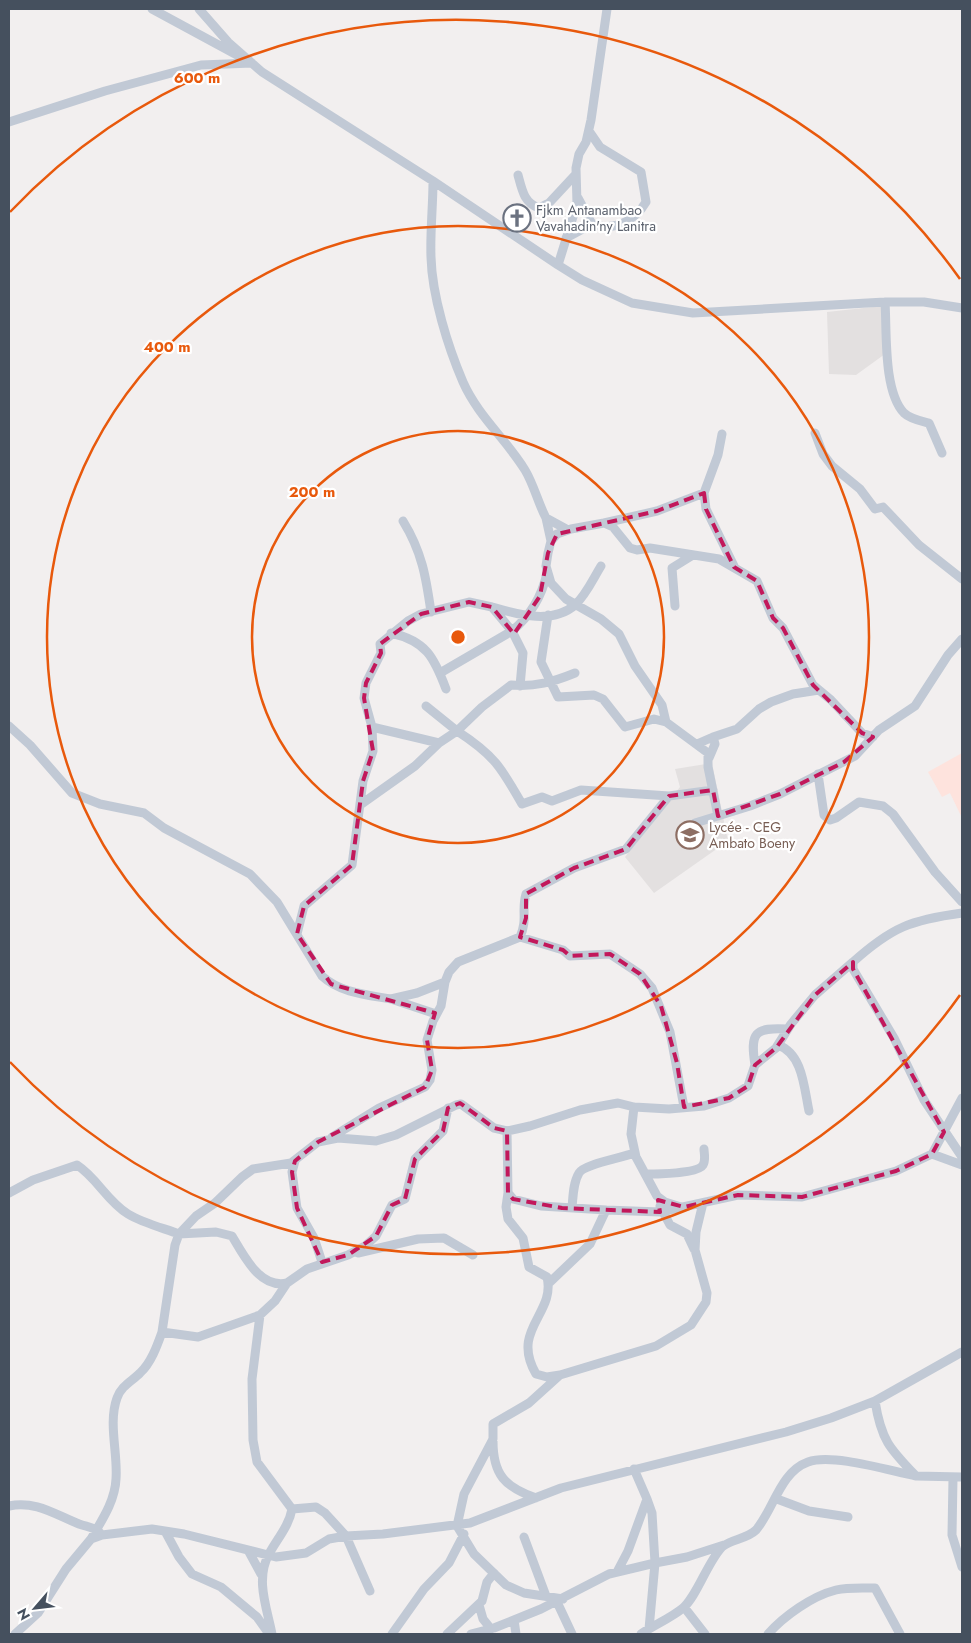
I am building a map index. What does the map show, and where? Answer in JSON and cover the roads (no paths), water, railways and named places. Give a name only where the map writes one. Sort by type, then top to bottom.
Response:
[{"type":"street","points":[[152,9],[252,63],[319,109],[433,180],[582,280],[632,303],[694,313],[885,302],[924,302],[962,308]]},
{"type":"street","points":[[199,9],[228,42],[252,63]]},
{"type":"street","points":[[558,265],[577,204],[576,174],[579,154],[589,132],[607,9]]},
{"type":"street","points":[[9,122],[105,91],[201,65],[252,63]]},
{"type":"street","points":[[577,197],[592,224],[600,227],[615,226],[633,219],[646,202],[641,172],[600,147],[589,132]]},
{"type":"street","points":[[518,175],[525,198],[532,205],[539,208],[549,203],[576,174]]},
{"type":"street","points":[[433,180],[431,258],[439,305],[464,383],[477,408],[507,443],[525,470],[546,518],[551,541],[548,553],[548,572],[551,583],[574,605],[601,619],[619,634],[635,666],[662,705],[666,722]]},
{"type":"street","points":[[566,238],[592,224]]},
{"type":"street","points":[[885,302],[889,372],[893,392],[904,413],[929,423],[942,453]]},
{"type":"street","points":[[815,433],[823,454],[842,476],[860,490],[875,509],[883,507],[919,545],[962,579]]},
{"type":"street","points":[[722,434],[718,454],[704,493],[706,509],[734,567]]},
{"type":"street","points":[[551,541],[557,534],[568,530],[657,511],[704,493]]},
{"type":"street","points":[[546,518],[568,530]]},
{"type":"street","points":[[403,521],[414,540],[424,564],[431,612]]},
{"type":"street","points":[[604,523],[613,527],[630,548],[637,550],[650,548],[719,559],[758,581],[773,618],[783,628],[810,679],[862,733],[873,737]]},
{"type":"street","points":[[675,606],[672,568],[693,556]]},
{"type":"street","points":[[297,934],[304,906],[352,865],[363,781],[373,751],[372,727],[364,698],[366,683],[381,653],[380,644],[408,620],[469,602],[526,616],[548,616],[574,605],[601,566]]},
{"type":"street","points":[[440,673],[512,631],[526,616],[540,596],[548,572]]},
{"type":"street","points":[[492,607],[512,631],[523,652],[520,686]]},
{"type":"street","points":[[548,616],[541,662],[558,697],[594,695],[603,700],[625,727],[654,719],[666,722],[697,744],[708,753],[710,758]]},
{"type":"street","points":[[391,633],[417,641],[427,649],[446,689]]},
{"type":"street","points":[[695,823],[780,794],[855,756],[879,730],[915,706],[948,655],[962,639]]},
{"type":"street","points":[[360,805],[415,766],[439,743],[457,731],[482,706],[511,685],[531,687],[550,683],[575,674]]},
{"type":"street","points":[[697,744],[737,729],[759,709],[771,702],[793,694],[819,690]]},
{"type":"street","points":[[426,706],[457,731],[482,747],[500,766],[522,804],[542,798],[552,801],[581,790],[669,796],[713,790]]},
{"type":"street","points":[[9,726],[30,745],[72,793],[100,804],[144,813],[164,828],[250,874],[277,902],[322,976],[330,984],[352,991],[391,999],[436,1014]]},
{"type":"street","points":[[372,727],[439,743]]},
{"type":"street","points":[[712,738],[715,744],[708,767],[718,816]]},
{"type":"street","points":[[818,774],[824,815],[830,820],[836,818],[859,802],[883,806],[893,814],[934,872],[962,902]]},
{"type":"street","points":[[520,937],[526,918],[524,902],[526,894],[574,868],[626,849],[669,796]]},
{"type":"street","points":[[755,1065],[778,1045],[815,995],[869,948],[898,928],[912,921],[962,913]]},
{"type":"street","points":[[328,1140],[379,1108],[425,1087],[430,1080],[432,1070],[427,1040],[436,1014],[441,1006],[445,982],[449,972],[458,962],[520,937],[563,950],[570,956],[610,954],[640,974],[652,988],[667,1023],[677,1063],[684,1107]]},
{"type":"street","points":[[853,962],[853,969],[894,1038],[924,1100],[962,1157]]},
{"type":"street","points":[[391,999],[417,994],[445,982]]},
{"type":"street","points":[[15,1634],[38,1613],[66,1569],[99,1532],[109,1508],[115,1491],[116,1478],[114,1421],[117,1398],[124,1386],[142,1372],[154,1352],[162,1332],[175,1245],[179,1234],[196,1216],[215,1203],[242,1177],[253,1169],[283,1166],[295,1161],[318,1142],[338,1138],[376,1141],[396,1135],[448,1108],[461,1104],[494,1128],[507,1130],[530,1126],[580,1110],[618,1103],[634,1107],[704,1106],[740,1093],[748,1086],[755,1065],[752,1044],[755,1037],[768,1028],[788,1029]]},
{"type":"street","points":[[778,1045],[791,1052],[797,1062],[809,1111]]},
{"type":"street","points":[[508,1193],[513,1199],[541,1206],[662,1211],[738,1195],[802,1197],[896,1171],[932,1154],[962,1098]]},
{"type":"street","points":[[536,1374],[547,1376],[560,1375],[656,1346],[691,1325],[706,1302],[707,1293],[695,1250],[687,1234],[670,1225],[634,1153],[631,1134],[634,1107]]},
{"type":"street","points":[[348,1255],[365,1246],[376,1236],[392,1205],[405,1199],[415,1159],[443,1131],[448,1108]]},
{"type":"street","points":[[507,1130],[508,1193],[506,1207],[508,1219],[523,1238],[529,1267],[547,1277],[548,1284],[542,1310],[527,1340],[529,1356],[541,1383],[541,1394]]},
{"type":"street","points":[[645,1174],[693,1171],[702,1167],[705,1162],[704,1149]]},
{"type":"street","points":[[572,1208],[579,1172],[586,1167],[612,1161],[634,1153]]},
{"type":"street","points":[[932,1154],[962,1165]]},
{"type":"street","points":[[295,1161],[292,1172],[297,1208],[314,1238],[322,1262]]},
{"type":"street","points":[[9,1193],[33,1180],[77,1165],[89,1173],[102,1190],[128,1214],[179,1234],[216,1232],[232,1236],[252,1266],[265,1280],[277,1285],[287,1283]]},
{"type":"street","points":[[657,1196],[665,1202],[684,1207]]},
{"type":"street","points":[[695,1250],[696,1232],[703,1203]]},
{"type":"street","points":[[548,1284],[590,1244],[606,1210]]},
{"type":"street","points":[[162,1332],[198,1337],[260,1315],[275,1301],[287,1283],[306,1268],[348,1255],[418,1239],[444,1238],[473,1255]]},
{"type":"street","points":[[260,1315],[252,1379],[253,1440],[256,1462],[292,1509],[291,1518],[268,1555],[261,1574]]},
{"type":"street","points":[[9,1506],[19,1504],[35,1506],[99,1532],[152,1529],[276,1557],[306,1553],[329,1539],[457,1526],[470,1523],[561,1488],[786,1432],[831,1418],[875,1401],[962,1352]]},
{"type":"street","points":[[536,1498],[518,1491],[502,1478],[494,1464],[493,1424],[541,1394],[560,1375]]},
{"type":"street","points":[[875,1401],[878,1422],[887,1445],[916,1476]]},
{"type":"street","points":[[493,1439],[464,1494],[457,1526],[474,1554],[513,1590],[560,1600]]},
{"type":"street","points":[[471,1634],[514,1620],[617,1572],[687,1557],[724,1545],[754,1532],[777,1498],[784,1481],[794,1470],[808,1462],[828,1458],[916,1476],[958,1478],[952,1535],[962,1567]]},
{"type":"street","points":[[634,1469],[652,1513],[655,1563],[645,1632]]},
{"type":"street","points":[[777,1498],[809,1511],[848,1517]]},
{"type":"street","points":[[617,1572],[628,1551],[647,1499]]},
{"type":"street","points":[[292,1509],[316,1507],[330,1518],[346,1536],[370,1591]]},
{"type":"street","points":[[392,1634],[424,1589],[449,1563],[470,1523]]},
{"type":"street","points":[[165,1531],[178,1557],[192,1574],[221,1587],[257,1617],[270,1634]]},
{"type":"street","points":[[524,1537],[546,1596]]},
{"type":"street","points":[[645,1632],[684,1608],[714,1556],[724,1545]]},
{"type":"street","points":[[248,1550],[261,1574],[270,1634]]},
{"type":"street","points":[[447,1634],[479,1605],[487,1582],[494,1573]]},
{"type":"street","points":[[768,1634],[776,1625],[820,1595],[838,1589],[875,1588],[900,1634]]},
{"type":"street","points":[[560,1600],[572,1634]]},
{"type":"street","points":[[479,1605],[483,1619],[491,1629]]},
{"type":"street","points":[[684,1608],[705,1634]]},
{"type":"street","points":[[514,1620],[516,1634]]},
{"type":"place","name":"Fjkm Antanambao Vavahadin'ny Lanitra","points":[[517,218]]},
{"type":"place","name":"Lycée - CEG Ambato Boeny","points":[[690,835]]}]
